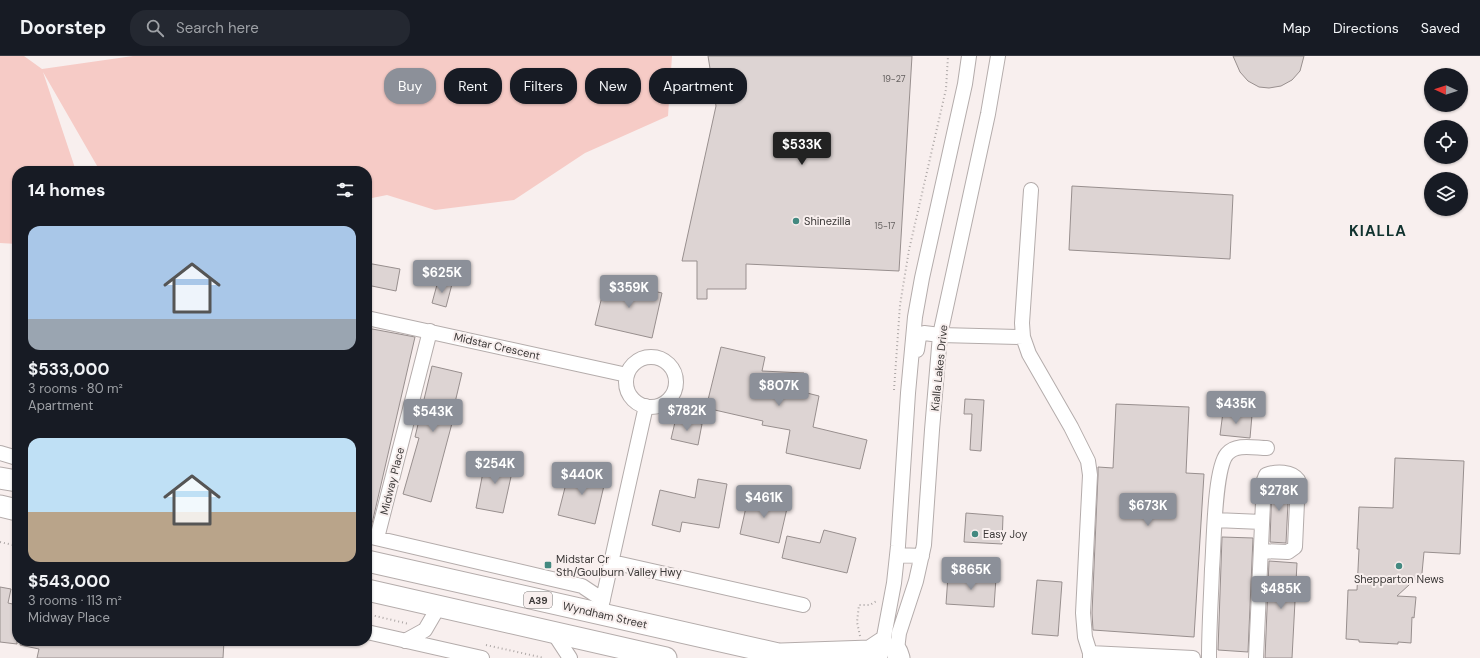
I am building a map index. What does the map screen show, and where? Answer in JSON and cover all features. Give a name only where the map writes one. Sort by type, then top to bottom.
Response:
[{"type":"highway","points":[[0,506],[12,509]]},
{"type":"highway","points":[[0,516],[12,519]]},
{"type":"highway","name":"Wyndham Street","points":[[372,562],[463,583],[602,607],[788,656],[870,651],[891,654]]},
{"type":"highway","points":[[438,577],[439,606]]},
{"type":"highway","points":[[463,583],[466,612]]},
{"type":"highway","points":[[372,591],[666,658]]},
{"type":"street","points":[[891,654],[894,583],[908,393],[916,317],[922,278],[963,91],[969,56]]},
{"type":"street","name":"Kialla Lakes Drive","points":[[891,654],[916,581],[924,545],[940,335],[988,114],[998,56]]},
{"type":"street","points":[[1031,190],[1022,323],[1023,338],[1029,354],[1088,461],[1090,475],[1083,613],[1085,637],[1090,656],[1193,658]]},
{"type":"street","name":"Midstar Crescent","points":[[372,319],[627,375]]},
{"type":"street","name":"Midway Place","points":[[372,537],[430,331]]},
{"type":"street","points":[[908,393],[916,363],[919,337],[921,334],[1023,338]]},
{"type":"street","points":[[644,358],[658,358],[666,362],[672,368],[675,376],[675,386],[672,394],[666,401],[659,405],[646,406],[638,403],[632,398],[627,390],[627,375],[630,368],[636,361],[644,358]]},
{"type":"street","points":[[602,607],[646,406]]},
{"type":"street","points":[[1209,658],[1217,490],[1224,459],[1234,448],[1267,448]]},
{"type":"street","points":[[0,454],[12,457]]},
{"type":"street","points":[[1256,658],[1264,480],[1266,475],[1272,473],[1291,474],[1298,480],[1295,547],[1288,552],[1261,551]]},
{"type":"street","points":[[1215,520],[1262,522]]},
{"type":"street","points":[[372,537],[582,586],[602,607]]},
{"type":"street","points":[[897,555],[922,556]]},
{"type":"street","points":[[612,562],[803,604]]},
{"type":"street","points":[[463,583],[481,563]]},
{"type":"street","points":[[582,586],[608,576]]},
{"type":"street","points":[[405,641],[426,628],[439,606]]},
{"type":"street","points":[[552,632],[570,658]]},
{"type":"street","points":[[372,633],[482,658]]},
{"type":"path","points":[[0,542],[12,545]]},
{"type":"path","points":[[372,615],[426,628]]},
{"type":"path","points":[[479,643],[544,658]]},
{"type":"shaded area","points":[[0,56],[24,56],[42,69],[133,56],[672,56],[671,68],[649,68],[649,104],[669,104],[668,116],[585,153],[514,200],[435,210],[387,195],[372,198],[372,166],[97,166],[43,72],[74,166],[12,166],[12,244],[0,243]]},
{"type":"building","points":[[708,56],[912,56],[899,271],[746,264],[746,289],[707,289],[707,299],[697,299],[697,261],[682,261],[716,104],[747,104],[747,68],[710,68]]},
{"type":"building","points":[[1233,56],[1304,56],[1300,71],[1292,80],[1281,86],[1269,88],[1259,87],[1248,81],[1240,72]]},
{"type":"building","points":[[1072,186],[1233,195],[1230,259],[1069,250]]},
{"type":"building","points":[[372,264],[400,269],[396,291],[372,286]]},
{"type":"building","points":[[606,280],[662,293],[652,338],[595,325]]},
{"type":"building","points":[[438,281],[452,284],[446,307],[432,303]]},
{"type":"building","points":[[372,329],[415,337],[372,524]]},
{"type":"building","points":[[721,347],[765,357],[762,371],[804,373],[803,392],[819,396],[813,427],[867,440],[860,469],[786,453],[790,430],[762,425],[763,421],[706,408]]},
{"type":"building","points":[[432,366],[462,373],[453,411],[455,412],[431,502],[403,494],[419,438],[415,437]]},
{"type":"building","points":[[965,399],[984,400],[981,451],[970,450],[972,414],[964,414]]},
{"type":"building","points":[[1116,404],[1189,407],[1186,473],[1204,474],[1194,637],[1093,630],[1092,613],[1098,467],[1113,468]]},
{"type":"building","points":[[1223,412],[1252,415],[1250,438],[1220,435]]},
{"type":"building","points":[[676,418],[702,424],[698,445],[671,439]]},
{"type":"building","points":[[486,457],[514,463],[503,513],[476,508]]},
{"type":"building","name":"Shepparton News","points":[[1395,458],[1464,461],[1460,554],[1424,552],[1422,573],[1397,596],[1416,597],[1414,618],[1412,617],[1411,643],[1398,642],[1398,644],[1359,642],[1359,640],[1346,639],[1348,590],[1357,590],[1359,507],[1393,508]]},
{"type":"building","points":[[570,468],[606,477],[595,524],[558,515]]},
{"type":"building","points":[[698,479],[727,484],[719,528],[682,522],[680,532],[652,525],[660,490],[695,498]]},
{"type":"building","points":[[1283,481],[1289,483],[1286,543],[1270,542],[1272,482]]},
{"type":"building","points":[[749,494],[788,504],[779,543],[740,534]]},
{"type":"building","points":[[966,513],[1003,516],[1002,544],[964,542]]},
{"type":"building","points":[[824,530],[856,538],[847,573],[782,558],[787,536],[820,543]]},
{"type":"building","points":[[1222,537],[1253,538],[1248,652],[1218,650]]},
{"type":"building","points":[[1269,561],[1297,563],[1292,658],[1265,658]]},
{"type":"building","points":[[948,576],[996,578],[994,607],[946,604]]},
{"type":"building","points":[[1037,580],[1062,582],[1058,636],[1032,634]]},
{"type":"building","points":[[0,587],[11,589],[8,603],[12,604],[12,643],[0,642]]},
{"type":"building","points":[[25,646],[224,646],[223,658],[37,658],[39,649]]},
{"type":"place","name":"Shinezilla","points":[[796,221]]},
{"type":"place","name":"Easy Joy","points":[[975,534]]},
{"type":"place","name":"Midstar Cr Sth/Goulburn Valley Hwy","points":[[548,565]]},
{"type":"place","name":"Shepparton News","points":[[1399,566]]},
{"type":"district","name":"KIALLA","points":[[1378,231]]}]
